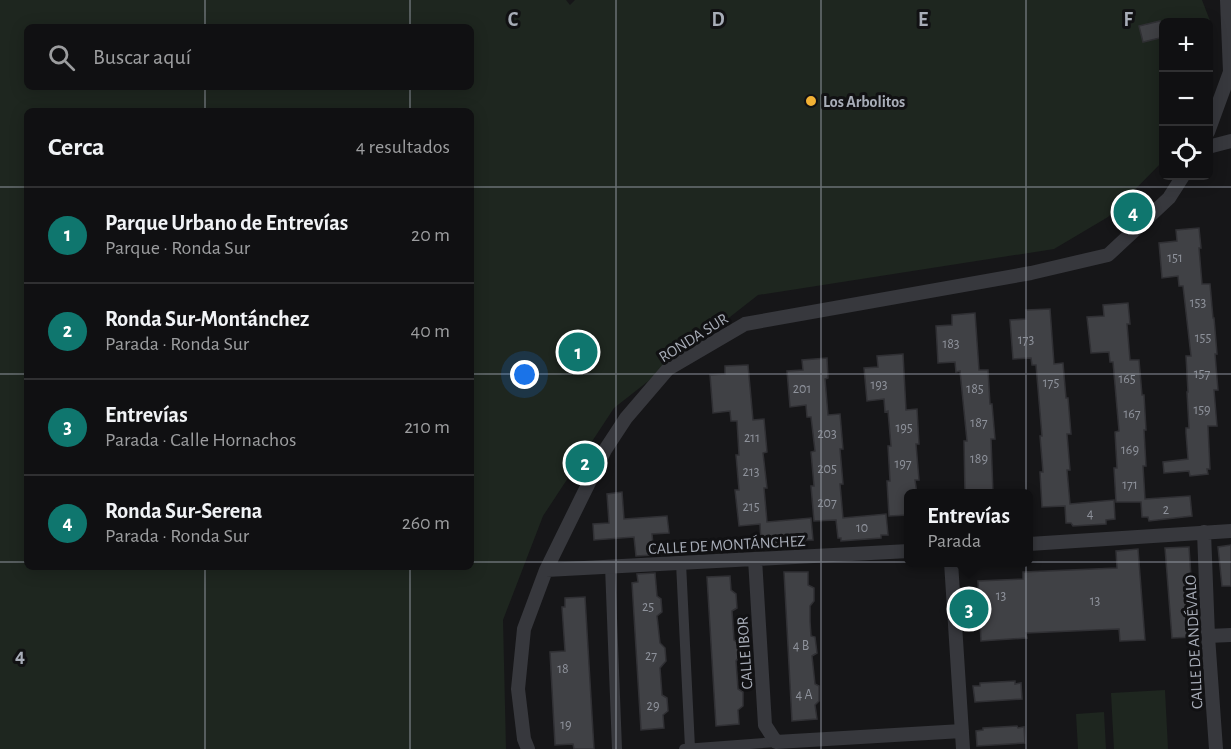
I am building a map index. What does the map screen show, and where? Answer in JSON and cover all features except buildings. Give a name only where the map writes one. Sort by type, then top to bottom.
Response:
[{"type":"street","points":[[1212,126],[1227,97],[1230,72],[1227,0]]},
{"type":"street","points":[[1213,146],[1231,141]]},
{"type":"street","name":"RONDA SUR","points":[[528,749],[524,739],[518,689],[524,629],[546,570],[605,450],[627,418],[668,369],[745,324],[1031,273],[1108,255],[1169,198],[1180,180]]},
{"type":"street","points":[[1033,544],[1231,531]]},
{"type":"street","name":"CALLE DE ANDÉVALO","points":[[1204,532],[1216,749]]},
{"type":"street","name":"CALLE DE MONTÁNCHEZ","points":[[546,570],[904,551]]},
{"type":"street","name":"CALLE IBOR","points":[[754,559],[765,724],[776,742]]},
{"type":"street","points":[[681,563],[690,748]]},
{"type":"street","points":[[610,567],[617,749]]},
{"type":"street","points":[[951,567],[963,749]]},
{"type":"street","points":[[1208,636],[1231,635]]},
{"type":"street","points":[[683,749],[962,731]]},
{"type":"shaded area","points":[[0,0],[566,0],[570,5],[575,0],[1202,0],[1209,18],[1159,18],[1159,165],[1108,217],[1054,249],[758,295],[614,408],[543,516],[503,620],[506,749],[0,749]]},
{"type":"shaded area","points":[[1165,690],[1168,749],[1114,749],[1111,693]]},
{"type":"shaded area","points":[[1104,712],[1106,749],[1078,749],[1076,714]]},
{"type":"place","name":"Los Arbolitos","points":[[811,101]]},
{"type":"place","name":"Ronda Sur-Serena","points":[[1133,212]]},
{"type":"place","name":"Parque Urbano de Entrevías","points":[[578,352]]},
{"type":"place","name":"Ronda Sur-Montánchez","points":[[585,463]]},
{"type":"place","name":"Entrevías","points":[[969,609]]}]
